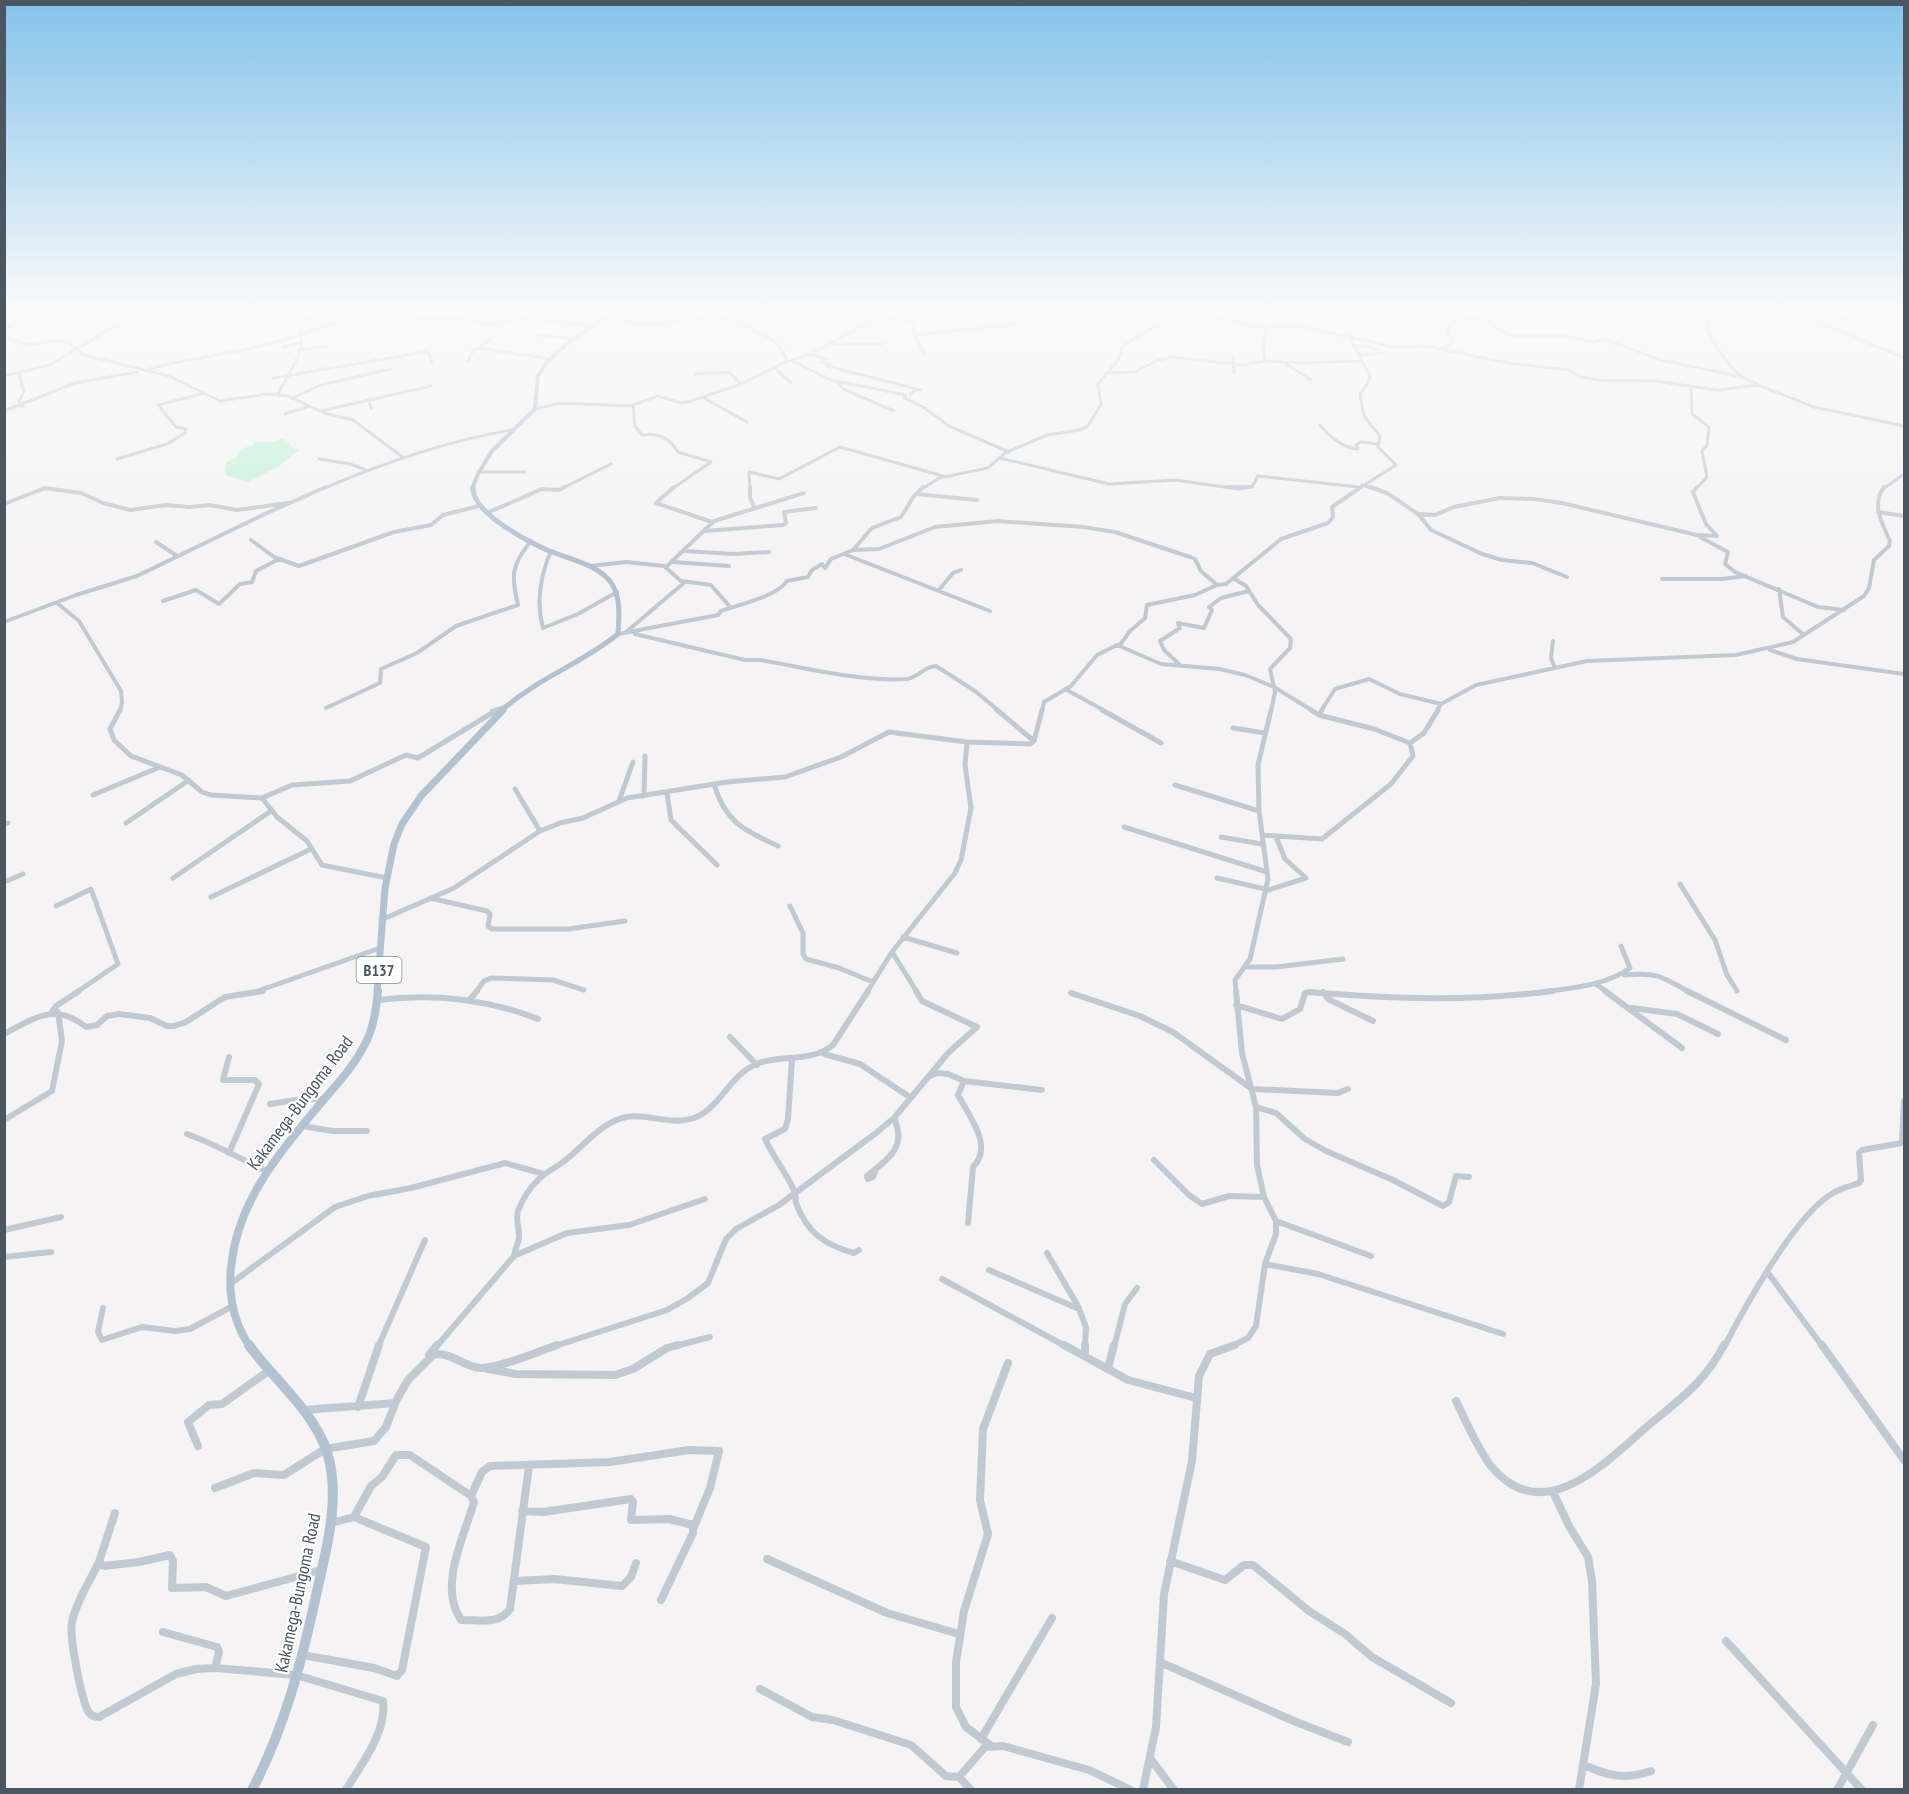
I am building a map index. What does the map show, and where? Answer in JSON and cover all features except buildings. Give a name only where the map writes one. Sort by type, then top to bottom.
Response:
[{"type":"main road","points":[[537,396],[535,409],[511,430],[479,472],[472,490],[479,506],[511,531],[551,551],[591,566],[608,577],[616,592],[624,633]]},
{"type":"main road","name":"Kakamega-Bungoma Road","points":[[252,1790],[282,1723],[303,1655],[330,1524],[331,1478],[325,1449],[318,1431],[247,1341],[231,1307],[230,1284],[235,1235],[266,1171],[364,1046],[373,1024],[377,1000],[381,920],[387,878],[397,840],[410,810],[505,707],[545,678],[600,649],[624,633]]},
{"type":"street","points":[[22,396],[19,402],[23,406]]},
{"type":"street","points":[[4,411],[46,396]]},
{"type":"street","points":[[117,459],[167,444],[185,433],[186,429],[176,427],[159,404],[195,396]]},
{"type":"street","points":[[212,396],[223,401],[264,396]]},
{"type":"street","points":[[284,396],[320,411],[353,420],[404,458]]},
{"type":"street","points":[[292,398],[298,396]]},
{"type":"street","points":[[320,411],[385,396]]},
{"type":"street","points":[[535,409],[560,403],[633,406],[658,396],[683,403],[706,396]]},
{"type":"street","points":[[861,396],[894,411]]},
{"type":"street","points":[[906,396],[904,398],[923,407],[944,423],[1008,452]]},
{"type":"street","points":[[853,550],[870,529],[901,517],[916,494],[932,481],[988,468],[1008,452],[1047,435],[1080,430],[1088,426],[1101,404],[1100,396]]},
{"type":"street","points":[[1120,645],[1130,631],[1145,618],[1146,606],[1195,595],[1217,585],[1226,584],[1281,539],[1328,523],[1333,518],[1332,507],[1336,503],[1396,465],[1378,447],[1380,436],[1364,416],[1360,396]]},
{"type":"street","points":[[1418,514],[1435,515],[1454,507],[1500,498],[1534,500],[1562,503],[1697,535],[1717,536],[1706,524],[1693,492],[1707,477],[1702,451],[1707,445],[1709,427],[1692,414],[1691,396]]},
{"type":"street","points":[[1785,396],[1814,407],[1905,426]]},
{"type":"street","points":[[702,397],[747,422]]},
{"type":"street","points":[[369,399],[371,408]]},
{"type":"street","points":[[873,405],[878,402]]},
{"type":"street","points":[[285,414],[310,406]]},
{"type":"street","points":[[633,406],[635,426],[642,435],[657,433],[673,443],[678,452],[711,462],[656,503],[712,522]]},
{"type":"street","points":[[1320,425],[1331,436],[1353,450],[1358,449],[1356,445],[1360,442],[1379,444]]},
{"type":"street","points":[[4,622],[137,576],[366,470],[476,436],[511,430]]},
{"type":"street","points":[[754,507],[750,498],[749,472],[754,471],[779,479],[840,447],[949,477]]},
{"type":"street","points":[[1000,458],[1109,483],[1176,480],[1238,489],[1252,487],[1254,479],[1258,476],[1266,476],[1360,486],[1387,493],[1418,514],[1431,530],[1476,552],[1502,560],[1532,563],[1567,577]]},
{"type":"street","points":[[319,459],[350,464],[366,470]]},
{"type":"street","points":[[487,513],[542,489],[559,490],[611,464]]},
{"type":"street","points":[[479,472],[525,472]]},
{"type":"street","points":[[1410,743],[1424,733],[1441,704],[1476,685],[1587,661],[1707,657],[1768,650],[1793,642],[1857,603],[1869,588],[1874,560],[1889,546],[1890,541],[1878,512],[1877,504],[1882,488],[1905,474]]},
{"type":"street","points":[[4,504],[45,489],[81,493],[103,504],[130,510],[166,505],[189,507],[210,505],[237,510],[289,504]]},
{"type":"street","points":[[666,567],[686,550],[712,522],[754,507],[804,494]]},
{"type":"street","points":[[916,494],[977,500]]},
{"type":"street","points":[[251,540],[279,559],[301,565],[399,530],[431,525],[441,516],[479,506]]},
{"type":"street","points":[[704,531],[783,525],[786,523],[784,512],[816,508]]},
{"type":"street","points":[[1878,512],[1905,516]]},
{"type":"street","points":[[624,633],[718,615],[774,592],[787,581],[808,577],[812,570],[822,564],[825,568],[831,559],[853,550],[879,549],[932,528],[968,522],[998,521],[1083,527],[1115,532],[1195,559],[1199,569],[1217,585]]},
{"type":"street","points":[[1697,535],[1724,548],[1728,552],[1725,564],[1746,576],[1818,607],[1846,610]]},
{"type":"street","points":[[156,542],[177,556]]},
{"type":"street","points":[[326,708],[380,683],[381,669],[417,653],[456,626],[518,605],[512,579],[521,553],[531,542]]},
{"type":"street","points":[[686,550],[733,554],[769,552]]},
{"type":"street","points":[[551,551],[539,592],[538,605],[543,628],[578,614],[616,592]]},
{"type":"street","points":[[844,554],[990,611]]},
{"type":"street","points":[[163,601],[196,590],[219,604],[240,584],[252,582],[256,572],[279,559]]},
{"type":"street","points":[[591,566],[626,562],[666,567],[676,578],[685,582],[710,584],[731,608]]},
{"type":"street","points":[[673,562],[729,566]]},
{"type":"street","points":[[939,591],[953,573],[961,570]]},
{"type":"street","points":[[1662,579],[1722,579],[1746,576]]},
{"type":"street","points":[[1143,1790],[1156,1727],[1162,1663],[1164,1594],[1192,1461],[1197,1427],[1196,1398],[1199,1376],[1206,1358],[1216,1351],[1241,1343],[1248,1338],[1256,1326],[1265,1263],[1276,1234],[1276,1221],[1264,1197],[1257,1165],[1256,1107],[1242,1053],[1234,980],[1245,967],[1251,954],[1265,890],[1267,872],[1259,811],[1258,765],[1271,713],[1274,687],[1270,669],[1290,648],[1291,639],[1258,605],[1246,586],[1233,578]]},
{"type":"street","points":[[624,633],[685,582]]},
{"type":"street","points":[[1779,589],[1783,617],[1804,635]]},
{"type":"street","points":[[1180,665],[1164,650],[1160,641],[1178,632],[1180,628],[1178,623],[1204,628],[1212,610],[1209,608],[1216,602],[1249,591]]},
{"type":"street","points":[[57,603],[79,621],[121,691],[123,704],[110,729],[112,737],[131,756],[189,780],[203,792],[211,795],[262,798],[292,785],[350,781],[406,755],[418,758],[490,712],[505,707]]},
{"type":"street","points":[[624,633],[745,660],[753,657],[769,663],[823,670],[909,679],[929,666],[936,666],[975,691],[1034,741]]},
{"type":"street","points":[[1552,641],[1551,657],[1555,668]]},
{"type":"street","points":[[1034,741],[1044,702],[1065,689],[1097,654],[1114,645],[1120,645],[1155,662],[1236,672],[1274,687],[1318,715],[1374,729],[1410,743]]},
{"type":"street","points":[[1768,650],[1797,659],[1905,674]]},
{"type":"street","points":[[1318,715],[1335,689],[1369,679],[1400,694],[1441,704]]},
{"type":"street","points":[[1065,689],[1161,743]]},
{"type":"street","points":[[1233,728],[1265,734]]},
{"type":"street","points":[[381,920],[464,882],[515,845],[540,831],[560,823],[583,818],[618,801],[714,784],[773,780],[793,775],[851,753],[889,732],[967,742],[1027,744],[1034,741]]},
{"type":"street","points":[[824,1054],[833,1046],[892,952],[955,873],[961,860],[970,808],[965,771],[967,742]]},
{"type":"street","points":[[1262,835],[1319,840],[1325,837],[1390,784],[1413,756],[1410,743]]},
{"type":"street","points":[[644,796],[645,756]]},
{"type":"street","points":[[618,801],[627,784],[633,762]]},
{"type":"street","points":[[93,795],[160,767]]},
{"type":"street","points":[[126,823],[189,780]]},
{"type":"street","points":[[714,784],[718,802],[732,821],[746,832],[778,846]]},
{"type":"street","points":[[1174,785],[1259,811]]},
{"type":"street","points":[[515,789],[540,831]]},
{"type":"street","points":[[667,793],[669,817],[673,823],[717,866]]},
{"type":"street","points":[[262,798],[271,811],[303,837],[316,858],[325,866],[387,878]]},
{"type":"street","points":[[173,878],[271,811]]},
{"type":"street","points":[[1124,827],[1267,872]]},
{"type":"street","points":[[1221,837],[1262,844]]},
{"type":"street","points":[[1217,878],[1265,890],[1306,878],[1285,859],[1276,837]]},
{"type":"street","points":[[211,897],[311,849]]},
{"type":"street","points":[[4,882],[23,874]]},
{"type":"street","points":[[1680,884],[1720,950],[1726,978],[1737,991]]},
{"type":"street","points":[[4,1120],[52,1091],[63,1044],[62,1025],[55,1012],[56,1006],[118,964],[91,889],[56,906]]},
{"type":"street","points":[[430,898],[487,911],[490,915],[488,926],[492,929],[576,929],[625,921]]},
{"type":"street","points":[[790,906],[803,933],[803,954],[806,959],[839,968],[873,982]]},
{"type":"street","points":[[903,937],[957,953]]},
{"type":"street","points":[[1622,946],[1630,968],[1622,975]]},
{"type":"street","points":[[4,1034],[55,1012],[69,1014],[86,1027],[97,1025],[111,1014],[150,1018],[167,1026],[174,1026],[186,1022],[225,997],[262,991],[380,948]]},
{"type":"street","points":[[428,1356],[437,1354],[450,1356],[476,1369],[486,1368],[667,1310],[708,1283],[726,1239],[736,1229],[779,1205],[894,1118],[948,1053],[977,1027],[922,1001],[892,952]]},
{"type":"street","points":[[1245,967],[1276,967],[1343,959]]},
{"type":"street","points":[[1236,1005],[1286,1019],[1300,1009],[1305,993],[1323,992],[1393,999],[1404,994],[1432,1000],[1518,994],[1596,984],[1622,975],[1650,973],[1786,1040]]},
{"type":"street","points":[[471,998],[484,981],[490,978],[553,980],[584,990]]},
{"type":"street","points":[[1596,984],[1682,1048]]},
{"type":"street","points":[[1323,992],[1328,999],[1373,1021]]},
{"type":"street","points":[[1071,993],[1140,1016],[1173,1032],[1252,1089],[1338,1093],[1348,1089]]},
{"type":"street","points":[[377,1000],[415,996],[471,998],[508,1006],[538,1019]]},
{"type":"street","points":[[1630,1008],[1677,1012],[1718,1034]]},
{"type":"street","points":[[730,1038],[757,1065]]},
{"type":"street","points":[[215,1488],[254,1473],[284,1475],[325,1449],[370,1443],[376,1439],[385,1430],[400,1392],[514,1256],[519,1238],[516,1219],[531,1188],[544,1174],[561,1164],[619,1119],[641,1117],[684,1120],[708,1110],[731,1080],[744,1070],[757,1065],[824,1054],[860,1064],[911,1098]]},
{"type":"street","points":[[229,1153],[259,1084],[255,1080],[224,1080],[230,1057]]},
{"type":"street","points":[[792,1059],[788,1119],[785,1129],[765,1139],[772,1156],[795,1193],[796,1202],[813,1233],[832,1247],[854,1253],[859,1250]]},
{"type":"street","points":[[928,1077],[937,1073],[948,1074],[964,1081],[1042,1090]]},
{"type":"street","points":[[964,1081],[959,1092],[959,1099],[979,1133],[982,1147],[980,1161],[973,1167],[968,1223]]},
{"type":"street","points":[[270,1104],[302,1099],[324,1099]]},
{"type":"street","points":[[1456,1401],[1483,1455],[1506,1480],[1524,1490],[1553,1492],[1594,1474],[1703,1380],[1767,1273],[1817,1206],[1832,1193],[1861,1180],[1859,1153],[1862,1150],[1902,1143],[1904,1136],[1902,1112],[1905,1101]]},
{"type":"street","points":[[1256,1107],[1262,1106],[1271,1110],[1308,1141],[1443,1206],[1449,1202],[1456,1176],[1469,1177]]},
{"type":"street","points":[[876,1169],[896,1149],[900,1141],[894,1118]]},
{"type":"street","points":[[302,1126],[333,1131],[367,1131]]},
{"type":"street","points":[[187,1134],[218,1145],[223,1151],[266,1171]]},
{"type":"street","points":[[1154,1160],[1165,1168],[1179,1186],[1202,1204],[1215,1202],[1228,1196],[1264,1197]]},
{"type":"street","points":[[230,1284],[335,1207],[350,1201],[411,1188],[505,1163],[544,1174]]},
{"type":"street","points":[[514,1256],[567,1233],[629,1225],[705,1199]]},
{"type":"street","points":[[4,1230],[61,1216]]},
{"type":"street","points":[[1276,1221],[1371,1256]]},
{"type":"street","points":[[358,1407],[378,1347],[424,1240]]},
{"type":"street","points":[[4,1257],[51,1252]]},
{"type":"street","points":[[1047,1253],[1080,1309],[1086,1327],[1085,1355]]},
{"type":"street","points":[[1265,1263],[1318,1274],[1503,1334]]},
{"type":"street","points":[[989,1270],[1080,1309]]},
{"type":"street","points":[[1767,1273],[1800,1314],[1905,1461]]},
{"type":"street","points":[[942,1279],[1128,1380],[1196,1398]]},
{"type":"street","points":[[1108,1368],[1125,1304],[1137,1288]]},
{"type":"street","points":[[103,1308],[98,1332],[102,1340],[142,1327],[174,1331],[190,1329],[231,1307]]},
{"type":"street","points":[[486,1368],[516,1374],[615,1375],[633,1369],[667,1348],[710,1337]]},
{"type":"street","points":[[1008,1363],[983,1429],[980,1500],[988,1534],[959,1634],[956,1662],[956,1707],[966,1727],[990,1745],[1004,1746],[1089,1770],[1131,1790]]},
{"type":"street","points":[[198,1446],[188,1422],[209,1405],[222,1404],[270,1370]]},
{"type":"street","points":[[302,1410],[395,1403]]},
{"type":"street","points":[[471,1496],[485,1468],[610,1461],[689,1450],[719,1451],[710,1488],[661,1600]]},
{"type":"street","points":[[354,1517],[371,1485],[382,1478],[396,1455],[410,1455],[471,1496],[474,1502],[470,1522],[453,1570],[453,1598],[457,1616],[461,1620],[498,1620],[504,1617],[510,1609],[529,1466]]},
{"type":"street","points":[[1553,1492],[1569,1527],[1588,1557],[1593,1581],[1596,1684],[1579,1790]]},
{"type":"street","points":[[522,1511],[543,1512],[631,1499],[633,1502],[631,1520],[669,1519],[694,1527]]},
{"type":"street","points":[[115,1513],[99,1562],[74,1614],[71,1626],[78,1676],[88,1712],[94,1717],[99,1717],[176,1674],[196,1669],[215,1668],[296,1675],[349,1689],[383,1701],[385,1713],[377,1734],[346,1790]]},
{"type":"street","points":[[303,1655],[327,1661],[361,1664],[396,1676],[402,1670],[426,1547],[354,1517],[330,1524]]},
{"type":"street","points":[[99,1562],[104,1566],[114,1566],[167,1554],[173,1561],[172,1588],[198,1584],[212,1588],[226,1596],[321,1570]]},
{"type":"street","points":[[767,1559],[909,1621],[935,1630],[959,1634]]},
{"type":"street","points":[[1170,1561],[1225,1580],[1244,1565],[1253,1565],[1309,1611],[1345,1634],[1372,1657],[1451,1703]]},
{"type":"street","points":[[515,1581],[554,1579],[622,1586],[631,1577],[636,1563]]},
{"type":"street","points":[[981,1739],[1052,1618]]},
{"type":"street","points":[[163,1632],[217,1647],[219,1652],[215,1668]]},
{"type":"street","points":[[1726,1641],[1862,1790]]},
{"type":"street","points":[[1162,1663],[1296,1722],[1348,1742]]},
{"type":"street","points":[[760,1689],[812,1717],[833,1720],[911,1745],[946,1776],[959,1777],[971,1790]]},
{"type":"street","points":[[1837,1790],[1873,1725]]},
{"type":"street","points":[[959,1777],[980,1751],[990,1745]]},
{"type":"street","points":[[1150,1758],[1174,1790]]},
{"type":"street","points":[[1584,1765],[1607,1777],[1620,1779],[1652,1771]]},
{"type":"green space","points":[[284,438],[294,449],[300,449],[279,466],[248,482],[225,475],[226,462],[236,458],[241,449],[255,442],[271,442]]}]
